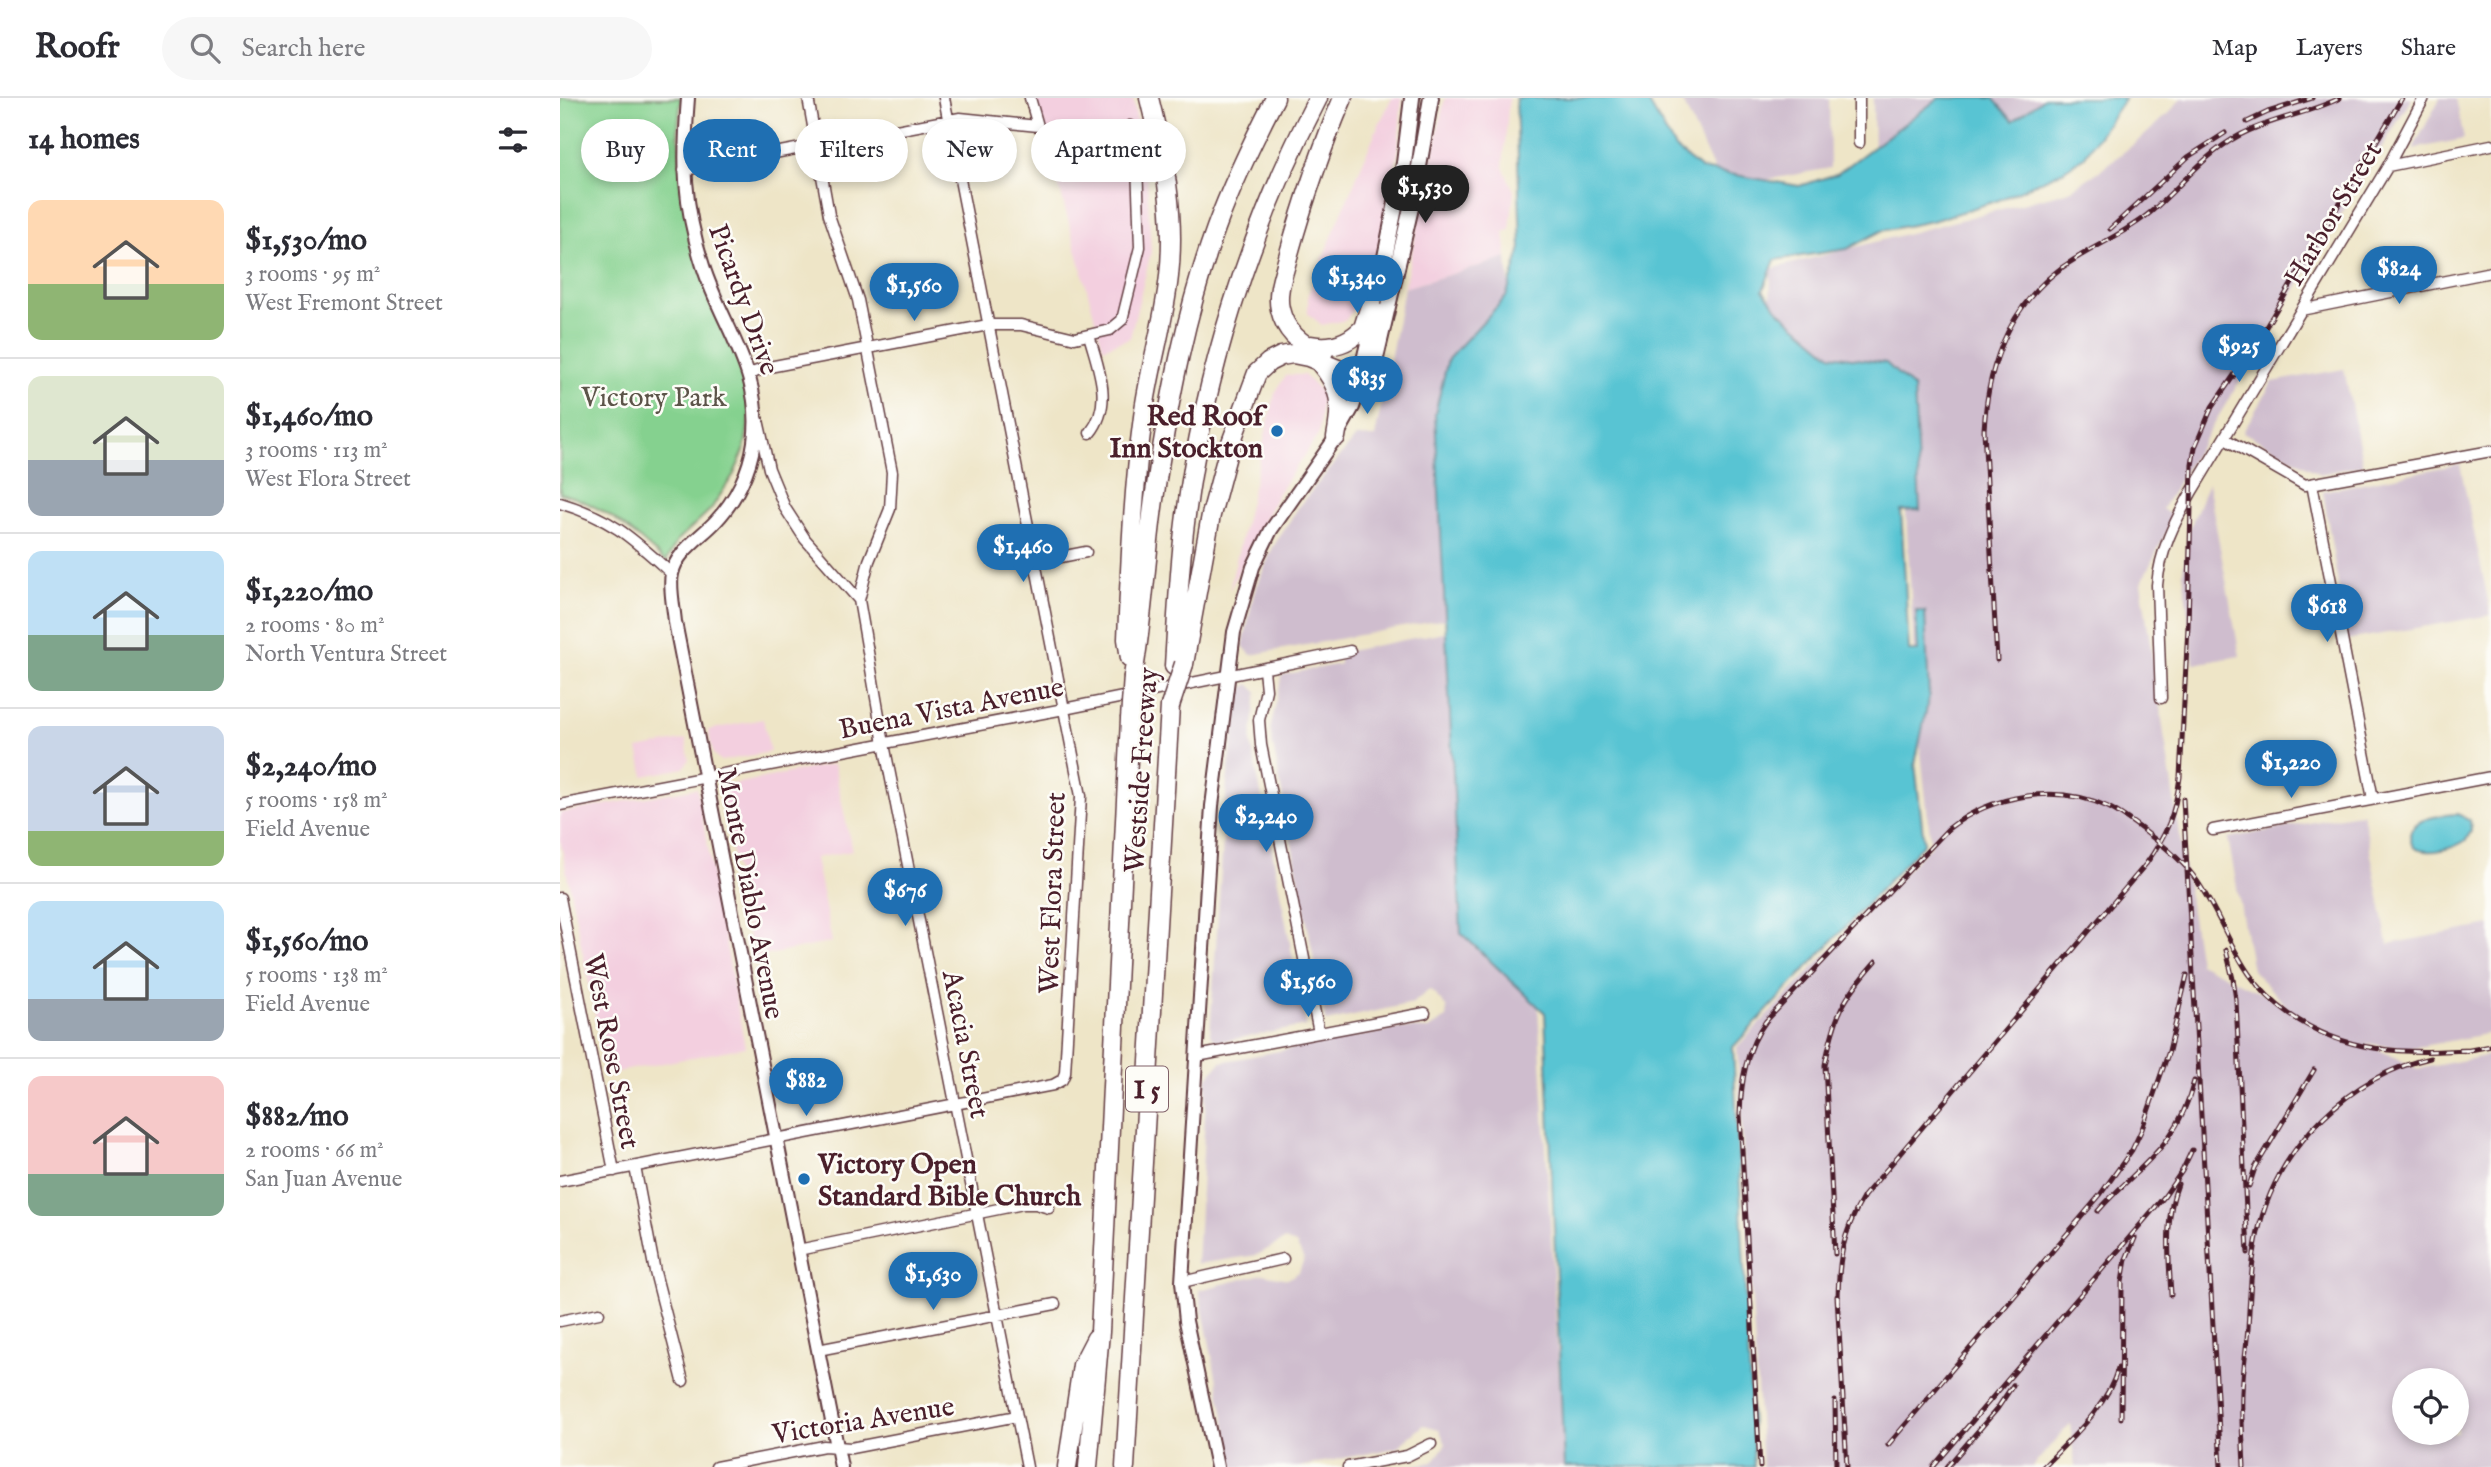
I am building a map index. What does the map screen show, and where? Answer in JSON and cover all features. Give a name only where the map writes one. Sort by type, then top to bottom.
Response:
[{"type":"highway","points":[[1133,676],[1127,639],[1136,476],[1149,378],[1167,295],[1172,236],[1168,179],[1149,98]]},
{"type":"highway","name":"Westside Freeway","points":[[1088,1467],[1100,1332],[1130,719],[1157,477],[1165,425],[1186,332],[1216,229],[1246,155],[1275,98]]},
{"type":"highway","name":"Westside Freeway","points":[[1125,1467],[1170,708],[1179,665],[1185,521],[1210,390],[1231,315],[1258,234],[1294,147],[1318,98]]},
{"type":"highway","points":[[1342,101],[1300,213],[1279,299],[1282,317],[1301,343],[1364,374]]},
{"type":"highway","points":[[1301,343],[1327,347],[1356,336],[1363,328],[1384,262]]},
{"type":"highway","points":[[1179,665],[1211,515],[1252,382],[1262,367],[1280,356],[1293,354],[1364,374]]},
{"type":"highway","points":[[1319,362],[1331,376],[1338,392],[1341,410],[1336,437]]},
{"type":"highway","points":[[1068,1467],[1082,1364],[1100,1332]]},
{"type":"main road","points":[[1364,374],[1365,356],[1376,313],[1404,163],[1412,98]]},
{"type":"main road","points":[[1364,374],[1376,358],[1414,195],[1431,98]]},
{"type":"main road","points":[[1391,225],[1402,247]]},
{"type":"street","name":"Picardy Drive","points":[[686,119],[688,98]]},
{"type":"street","points":[[808,98],[811,119]]},
{"type":"street","name":"West Flora Street","points":[[944,98],[947,119]]},
{"type":"street","points":[[1017,124],[1038,126],[1030,98]]},
{"type":"street","points":[[1859,98],[1859,143]]},
{"type":"street","name":"Harbor Street","points":[[2161,698],[2156,603],[2158,571],[2167,538],[2388,166],[2424,98]]},
{"type":"street","points":[[2388,166],[2491,145]]},
{"type":"street","name":"Picardy Drive","points":[[671,574],[683,552],[716,521],[740,486],[750,463],[756,409],[742,352],[704,269],[691,227],[685,182]]},
{"type":"street","points":[[823,182],[830,215],[858,300],[893,486],[890,509],[869,561],[859,600]]},
{"type":"street","name":"West Flora Street","points":[[955,1104],[1054,1085],[1062,1080],[1065,1073],[1081,807],[1081,796],[959,182]]},
{"type":"street","points":[[748,374],[769,367],[988,325],[1021,325],[1075,338],[1110,330],[1122,320],[1139,256],[1137,182]]},
{"type":"street","points":[[2301,310],[2491,272]]},
{"type":"street","points":[[1089,335],[1104,391],[1099,417],[1090,433]]},
{"type":"street","points":[[1217,1467],[1186,1321],[1182,1282],[1212,806],[1234,632],[1252,567],[1271,530],[1336,437],[1353,407],[1364,374]]},
{"type":"street","points":[[756,409],[769,470],[785,508],[806,539],[859,600]]},
{"type":"street","points":[[2225,439],[2305,485],[2491,451]]},
{"type":"street","points":[[2312,484],[2373,799]]},
{"type":"street","points":[[560,503],[596,515],[617,526],[671,574]]},
{"type":"street","points":[[1035,562],[1086,552]]},
{"type":"street","name":"Monte Diablo Avenue","points":[[671,574],[675,622],[704,777],[841,1467]]},
{"type":"street","name":"Acacia Street","points":[[859,600],[884,744],[1027,1467]]},
{"type":"street","name":"Buena Vista Avenue","points":[[560,805],[1064,709],[1350,651]]},
{"type":"street","points":[[1264,670],[1266,690],[1259,720],[1261,746],[1319,1032]]},
{"type":"street","points":[[2213,830],[2491,777]]},
{"type":"street","name":"West Rose Street","points":[[560,898],[614,1171]]},
{"type":"street","points":[[1197,1056],[1425,1013]]},
{"type":"street","points":[[560,1181],[955,1104]]},
{"type":"street","name":"West Rose Street","points":[[635,1167],[655,1272],[683,1381]]},
{"type":"street","points":[[798,1250],[1023,1205],[1037,1204],[1049,1208]]},
{"type":"street","points":[[1182,1282],[1283,1259]]},
{"type":"street","points":[[818,1350],[1055,1304]]},
{"type":"street","points":[[560,1321],[599,1313]]},
{"type":"street","name":"Victoria Avenue","points":[[716,1467],[824,1446],[851,1448],[1017,1416]]},
{"type":"street","points":[[1348,1467],[1407,1456],[1431,1444]]},
{"type":"shaded area","points":[[1035,98],[1133,98],[1137,119],[1041,119]]},
{"type":"shaded area","points":[[1392,98],[1402,98],[1398,153],[1371,284],[1346,320],[1322,325],[1308,314],[1308,294]]},
{"type":"shaded area","points":[[1445,98],[1509,98],[1503,167],[1514,191],[1510,230],[1504,232],[1507,258],[1404,288]]},
{"type":"shaded area","points":[[1681,98],[1829,98],[1830,168],[1722,188]]},
{"type":"shaded area","points":[[1873,98],[2044,98],[1995,135],[1874,163]]},
{"type":"shaded area","points":[[2181,98],[2412,98],[2162,509],[2174,517],[2141,583],[2199,963],[2287,1006],[2252,970],[2228,838],[2363,813],[2388,944],[2491,925],[2491,1033],[2407,1049],[2365,1043],[2418,1069],[2491,1055],[2491,1467],[2075,1467],[2070,1424],[2032,1467],[1762,1467],[1737,1047],[1931,845],[1919,734],[1901,427],[1770,306],[1771,269],[2067,192],[2101,170],[2144,136]]},
{"type":"shaded area","points":[[2440,98],[2456,98],[2464,139],[2413,149]]},
{"type":"shaded area","points":[[1058,182],[1147,182],[1151,252],[1130,338],[1103,348]]},
{"type":"shaded area","points":[[1507,258],[1521,431],[1537,990],[1564,1467],[1406,1467],[1433,1462],[1446,1444],[1439,1429],[1424,1425],[1396,1448],[1298,1467],[1234,1467],[1199,1290],[1263,1274],[1288,1279],[1299,1272],[1304,1259],[1296,1244],[1284,1240],[1257,1255],[1197,1264],[1207,1078],[1221,1062],[1401,1028],[1429,1029],[1446,1018],[1447,1008],[1430,989],[1413,1003],[1326,1022],[1270,730],[1282,675],[1340,664],[1339,653],[1459,629],[1457,617],[1251,655],[1243,646],[1254,593],[1273,547],[1300,505],[1356,437],[1375,437],[1404,288]]},
{"type":"shaded area","points":[[2344,369],[2363,465],[2320,474],[2243,432],[2272,382]]},
{"type":"shaded area","points":[[1286,375],[1304,375],[1322,393],[1319,434],[1278,493],[1229,591],[1275,393]]},
{"type":"shaded area","points":[[2460,464],[2491,615],[2347,640],[2323,491]]},
{"type":"shaded area","points":[[2208,483],[2240,656],[2194,664],[2183,572],[2188,533]]},
{"type":"shaded area","points":[[1249,684],[1257,692],[1251,742],[1306,1026],[1217,1042],[1210,1034],[1227,782],[1240,691]]},
{"type":"shaded area","points":[[763,719],[770,752],[721,761],[713,754],[708,730]]},
{"type":"shaded area","points":[[686,739],[689,759],[684,768],[644,776],[638,749]]},
{"type":"shaded area","points":[[834,764],[852,851],[815,858],[832,942],[753,958],[719,787]]},
{"type":"shaded area","points":[[697,788],[745,1047],[607,1074],[560,840],[560,813]]},
{"type":"green space","name":"Victory Park","points":[[560,98],[681,98],[678,128],[681,190],[736,340],[750,398],[744,451],[734,474],[711,509],[677,541],[666,562],[605,512],[560,493]]},
{"type":"water","points":[[1516,98],[1646,98],[1675,148],[1701,169],[1799,186],[1837,174],[1939,98],[1993,98],[2013,121],[2044,98],[2125,98],[2084,157],[2061,172],[1999,200],[1932,221],[1881,231],[1847,249],[1775,260],[1763,290],[1780,312],[1831,355],[1886,363],[1914,389],[1920,510],[1901,511],[1909,651],[1918,651],[1916,611],[1925,611],[1929,697],[1915,764],[1924,843],[1733,1047],[1754,1467],[1564,1467],[1545,1013],[1461,933],[1435,414],[1448,359],[1506,297],[1521,248]]},
{"type":"water","points":[[2457,814],[2470,820],[2471,831],[2466,840],[2456,846],[2436,851],[2423,851],[2413,846],[2410,833],[2413,827],[2426,819]]},
{"type":"railway","points":[[2247,122],[2268,112],[2312,98]]},
{"type":"railway","points":[[1997,660],[1984,430],[1991,379],[1998,355],[2020,311],[2035,291],[2053,274],[2143,218],[2227,143],[2252,129],[2340,98]]},
{"type":"railway","points":[[1838,1305],[1839,1275],[1846,1235],[1864,1196],[2146,864],[2165,833],[2176,802],[2180,777],[2188,627],[2192,465],[2195,447],[2212,407],[2257,342],[2402,98]]},
{"type":"railway","points":[[2110,229],[2188,157],[2225,133]]},
{"type":"railway","points":[[1760,1467],[1740,1115],[1743,1077],[1749,1054],[1766,1021],[1948,829],[1965,817],[2004,801],[2046,794],[2088,800],[2108,807],[2131,821],[2187,868],[2208,899],[2245,968],[2271,999],[2289,1014],[2311,1027],[2355,1044],[2400,1051],[2472,1050]]},
{"type":"railway","points":[[2183,799],[2221,1467]]},
{"type":"railway","points":[[2226,950],[2236,1000],[2248,1253]]},
{"type":"railway","points":[[1835,1254],[1825,1065],[1832,1033],[1842,1008],[1855,986],[1876,961]]},
{"type":"railway","points":[[1888,1445],[2100,1195],[2132,1150],[2169,1051],[2187,975]]},
{"type":"railway","points":[[2465,1051],[2491,1046]]},
{"type":"railway","points":[[2244,1467],[2242,1393],[2251,1276],[2260,1224],[2270,1195],[2284,1167],[2302,1141],[2347,1097],[2373,1080],[2430,1058]]},
{"type":"railway","points":[[2249,1186],[2255,1168],[2314,1070]]},
{"type":"railway","points":[[2098,1211],[2167,1139],[2187,1104],[2194,1081]]},
{"type":"railway","points":[[1933,1467],[2164,1197],[2182,1171],[2192,1150]]},
{"type":"railway","points":[[2171,1295],[2169,1225],[2178,1184]]},
{"type":"railway","points":[[2121,1418],[2122,1282],[2126,1259],[2135,1238]]},
{"type":"railway","points":[[1837,1296],[1847,1467]]},
{"type":"railway","points":[[2043,1467],[2097,1409],[2113,1383],[2118,1368]]},
{"type":"railway","points":[[1947,1467],[1997,1409],[2013,1385]]},
{"type":"railway","points":[[1835,1401],[1836,1467]]},
{"type":"place","name":"Red Roof Inn Stockton","points":[[1277,431]]},
{"type":"place","name":"Victory Open Standard Bible Church","points":[[804,1179]]}]
